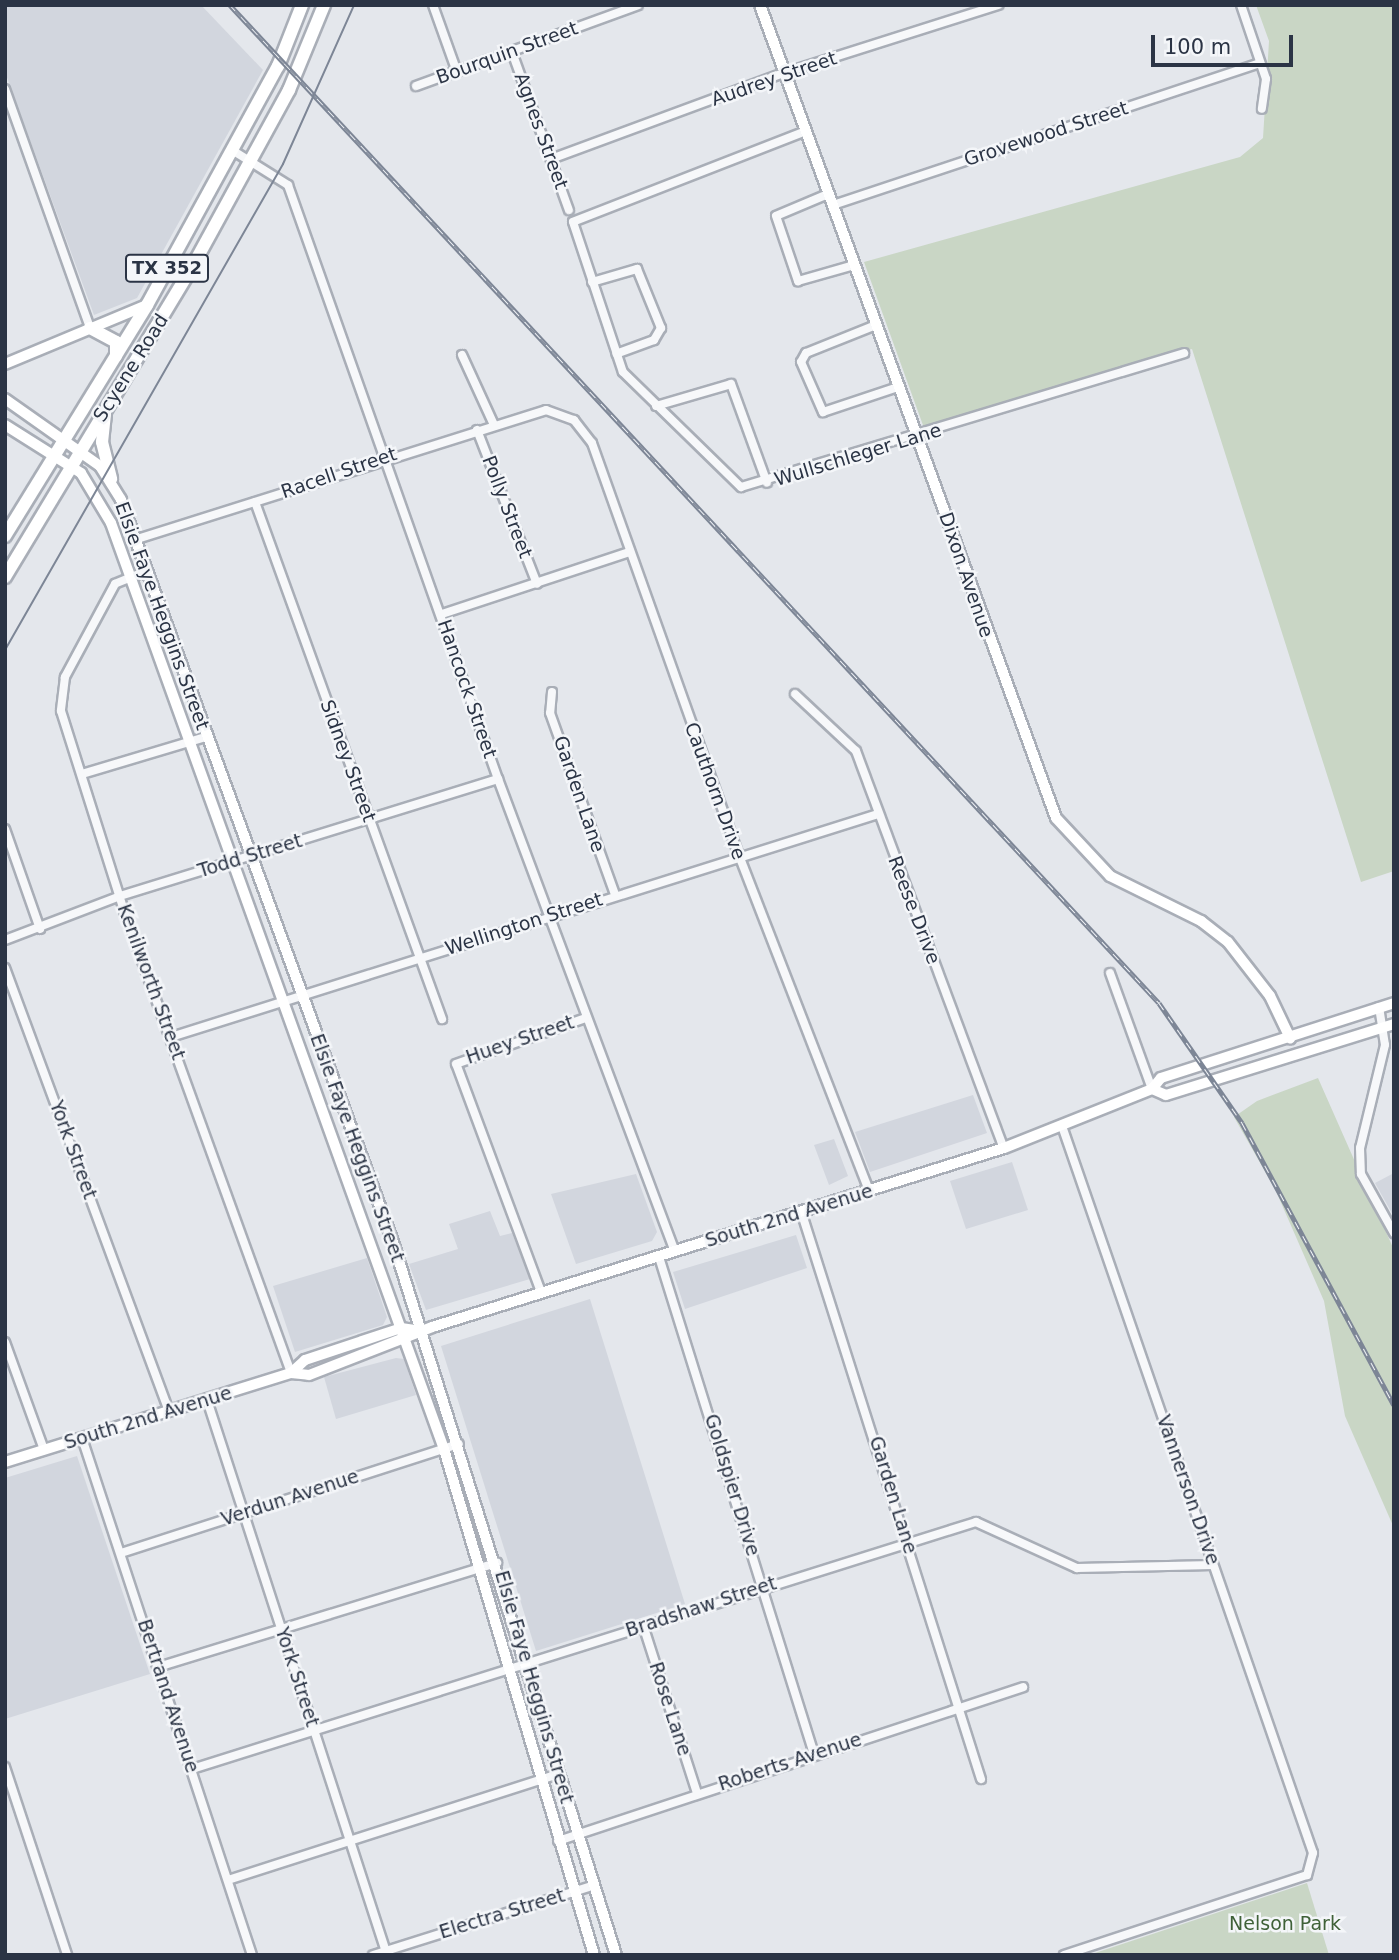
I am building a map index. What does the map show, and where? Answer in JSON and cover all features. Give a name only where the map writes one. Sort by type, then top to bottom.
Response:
[{"type":"main road","name":"Scyene Road","points":[[5,536],[147,305],[232,150],[302,5]]},
{"type":"main road","name":"Scyene Road","points":[[5,577],[78,451],[107,409],[251,160],[324,5]]},
{"type":"main road","name":"Dixon Avenue","points":[[760,5],[1056,818],[1110,876],[1201,921],[1228,942],[1270,996],[1290,1038]]},
{"type":"main road","points":[[5,364],[147,305]]},
{"type":"main road","points":[[90,328],[116,342],[116,356]]},
{"type":"main road","name":"Elsie Faye Heggins Street","points":[[5,399],[78,451],[111,479],[394,1245],[498,1563],[592,1886],[617,1955]]},
{"type":"main road","points":[[107,409],[102,442],[111,479]]},
{"type":"main road","name":"Elsie Faye Heggins Street","points":[[5,425],[69,466],[95,488],[131,577],[444,1449],[482,1567],[540,1780],[594,1955]]},
{"type":"main road","name":"South 2nd Avenue","points":[[5,1462],[291,1373],[309,1375],[406,1342],[422,1331],[541,1292],[1004,1148],[1152,1089],[1161,1078],[1394,1003]]},
{"type":"main road","name":"South 2nd Avenue","points":[[1152,1089],[1166,1095],[1389,1025]]},
{"type":"main road","points":[[375,1253],[394,1245]]},
{"type":"main road","name":"South 2nd Avenue","points":[[291,1373],[305,1360],[401,1328],[422,1331]]},
{"type":"street","points":[[433,5],[457,72]]},
{"type":"street","name":"Bourquin Street","points":[[416,86],[638,5]]},
{"type":"street","name":"Audrey Street","points":[[551,159],[785,73],[999,5]]},
{"type":"street","points":[[1241,5],[1266,79],[1262,109]]},
{"type":"street","name":"Agnes Street","points":[[512,52],[569,210]]},
{"type":"street","name":"Grovewood Street","points":[[832,205],[1261,63]]},
{"type":"street","points":[[5,89],[90,328]]},
{"type":"street","points":[[616,354],[654,340],[661,328],[637,269],[592,282],[573,222],[806,131]]},
{"type":"street","name":"Hancock Street","points":[[232,150],[288,185],[442,614],[498,779],[675,1252]]},
{"type":"street","points":[[828,194],[776,216],[799,281],[854,265]]},
{"type":"street","name":"Wullschleger Lane","points":[[592,282],[623,372],[735,483],[767,483],[1184,353]]},
{"type":"street","points":[[876,325],[806,353],[802,362],[823,412],[898,387]]},
{"type":"street","name":"Polly Street","points":[[462,355],[494,425]]},
{"type":"street","points":[[656,406],[731,384],[767,483]]},
{"type":"street","name":"Racell Street","points":[[134,540],[255,502],[384,456],[545,410]]},
{"type":"street","name":"Cauthorn Drive","points":[[545,410],[574,420],[592,443],[740,858],[869,1191]]},
{"type":"street","name":"Polly Street","points":[[477,430],[537,583]]},
{"type":"street","name":"Sidney Street","points":[[255,502],[442,1019]]},
{"type":"street","points":[[442,614],[629,552]]},
{"type":"street","name":"Kenilworth Street","points":[[144,572],[115,584],[61,688],[61,711],[120,896],[291,1373]]},
{"type":"street","name":"Garden Lane","points":[[552,692],[550,713],[615,895]]},
{"type":"street","name":"Reese Drive","points":[[794,694],[815,719],[849,740],[1004,1148]]},
{"type":"street","points":[[82,774],[205,737]]},
{"type":"street","name":"Todd Street","points":[[5,940],[40,929],[120,896],[498,779]]},
{"type":"street","name":"Wellington Street","points":[[171,1037],[878,814]]},
{"type":"street","points":[[5,830],[40,929]]},
{"type":"street","name":"York Street","points":[[5,968],[169,1412]]},
{"type":"street","points":[[1110,973],[1152,1089]]},
{"type":"street","points":[[1379,1007],[1389,1025],[1360,1148],[1361,1174],[1394,1233]]},
{"type":"street","name":"Huey Street","points":[[541,1292],[456,1063],[586,1018]]},
{"type":"street","name":"Dixon Avenue","points":[[1290,1038],[1296,1053]]},
{"type":"street","name":"Vannerson Drive","points":[[1062,1126],[1312,1853],[1307,1875],[1064,1955]]},
{"type":"street","name":"Garden Lane","points":[[801,1211],[981,1780]]},
{"type":"street","name":"Goldspier Drive","points":[[659,1257],[814,1754]]},
{"type":"street","points":[[5,1342],[44,1450]]},
{"type":"street","name":"York Street","points":[[206,1400],[386,1953]]},
{"type":"street","name":"Bertrand Avenue","points":[[82,1438],[252,1955]]},
{"type":"street","name":"Verdun Avenue","points":[[121,1553],[459,1444]]},
{"type":"street","name":"Bradshaw Street","points":[[192,1769],[527,1666],[763,1586],[976,1522],[1077,1567],[1213,1565]]},
{"type":"street","points":[[158,1668],[498,1563]]},
{"type":"street","name":"Rose Lane","points":[[643,1625],[697,1793]]},
{"type":"street","name":"Roberts Avenue","points":[[558,1841],[814,1754],[1023,1687]]},
{"type":"street","points":[[5,1767],[66,1955]]},
{"type":"street","points":[[228,1880],[559,1774]]},
{"type":"street","name":"Electra Street","points":[[373,1955],[592,1886]]},
{"type":"shaded area","points":[[5,5],[201,5],[263,70],[137,298],[94,315],[5,72]]},
{"type":"shaded area","points":[[973,1095],[987,1133],[870,1172],[855,1132]]},
{"type":"shaded area","points":[[834,1139],[848,1176],[829,1185],[814,1145]]},
{"type":"shaded area","points":[[1012,1162],[1028,1210],[966,1229],[950,1181]]},
{"type":"shaded area","points":[[1394,1173],[1394,1217],[1375,1183]]},
{"type":"shaded area","points":[[636,1174],[657,1232],[652,1241],[576,1264],[551,1194]]},
{"type":"shaded area","points":[[490,1211],[500,1236],[512,1233],[530,1279],[426,1310],[409,1264],[458,1249],[449,1224]]},
{"type":"shaded area","points":[[796,1235],[807,1268],[685,1309],[673,1272]]},
{"type":"shaded area","points":[[367,1258],[387,1317],[383,1325],[295,1352],[273,1286]]},
{"type":"shaded area","points":[[590,1299],[685,1604],[536,1651],[441,1346]]},
{"type":"shaded area","points":[[396,1358],[404,1359],[416,1395],[336,1419],[324,1377]]},
{"type":"shaded area","points":[[77,1456],[150,1674],[5,1719],[5,1478]]},
{"type":"green space","points":[[1256,5],[1394,5],[1394,871],[1361,882],[1192,349],[924,428],[864,262],[1240,157],[1263,138],[1269,41]]},
{"type":"green space","points":[[1318,1078],[1394,1250],[1394,1528],[1345,1416],[1324,1301],[1275,1189],[1234,1117],[1257,1101]]},
{"type":"green space","name":"Nelson Park","points":[[1307,1883],[1329,1955],[1089,1955]]},
{"type":"tram line","points":[[5,650],[283,164],[354,5]]},
{"type":"railway","points":[[230,5],[1159,1003],[1242,1123],[1394,1405]]}]
